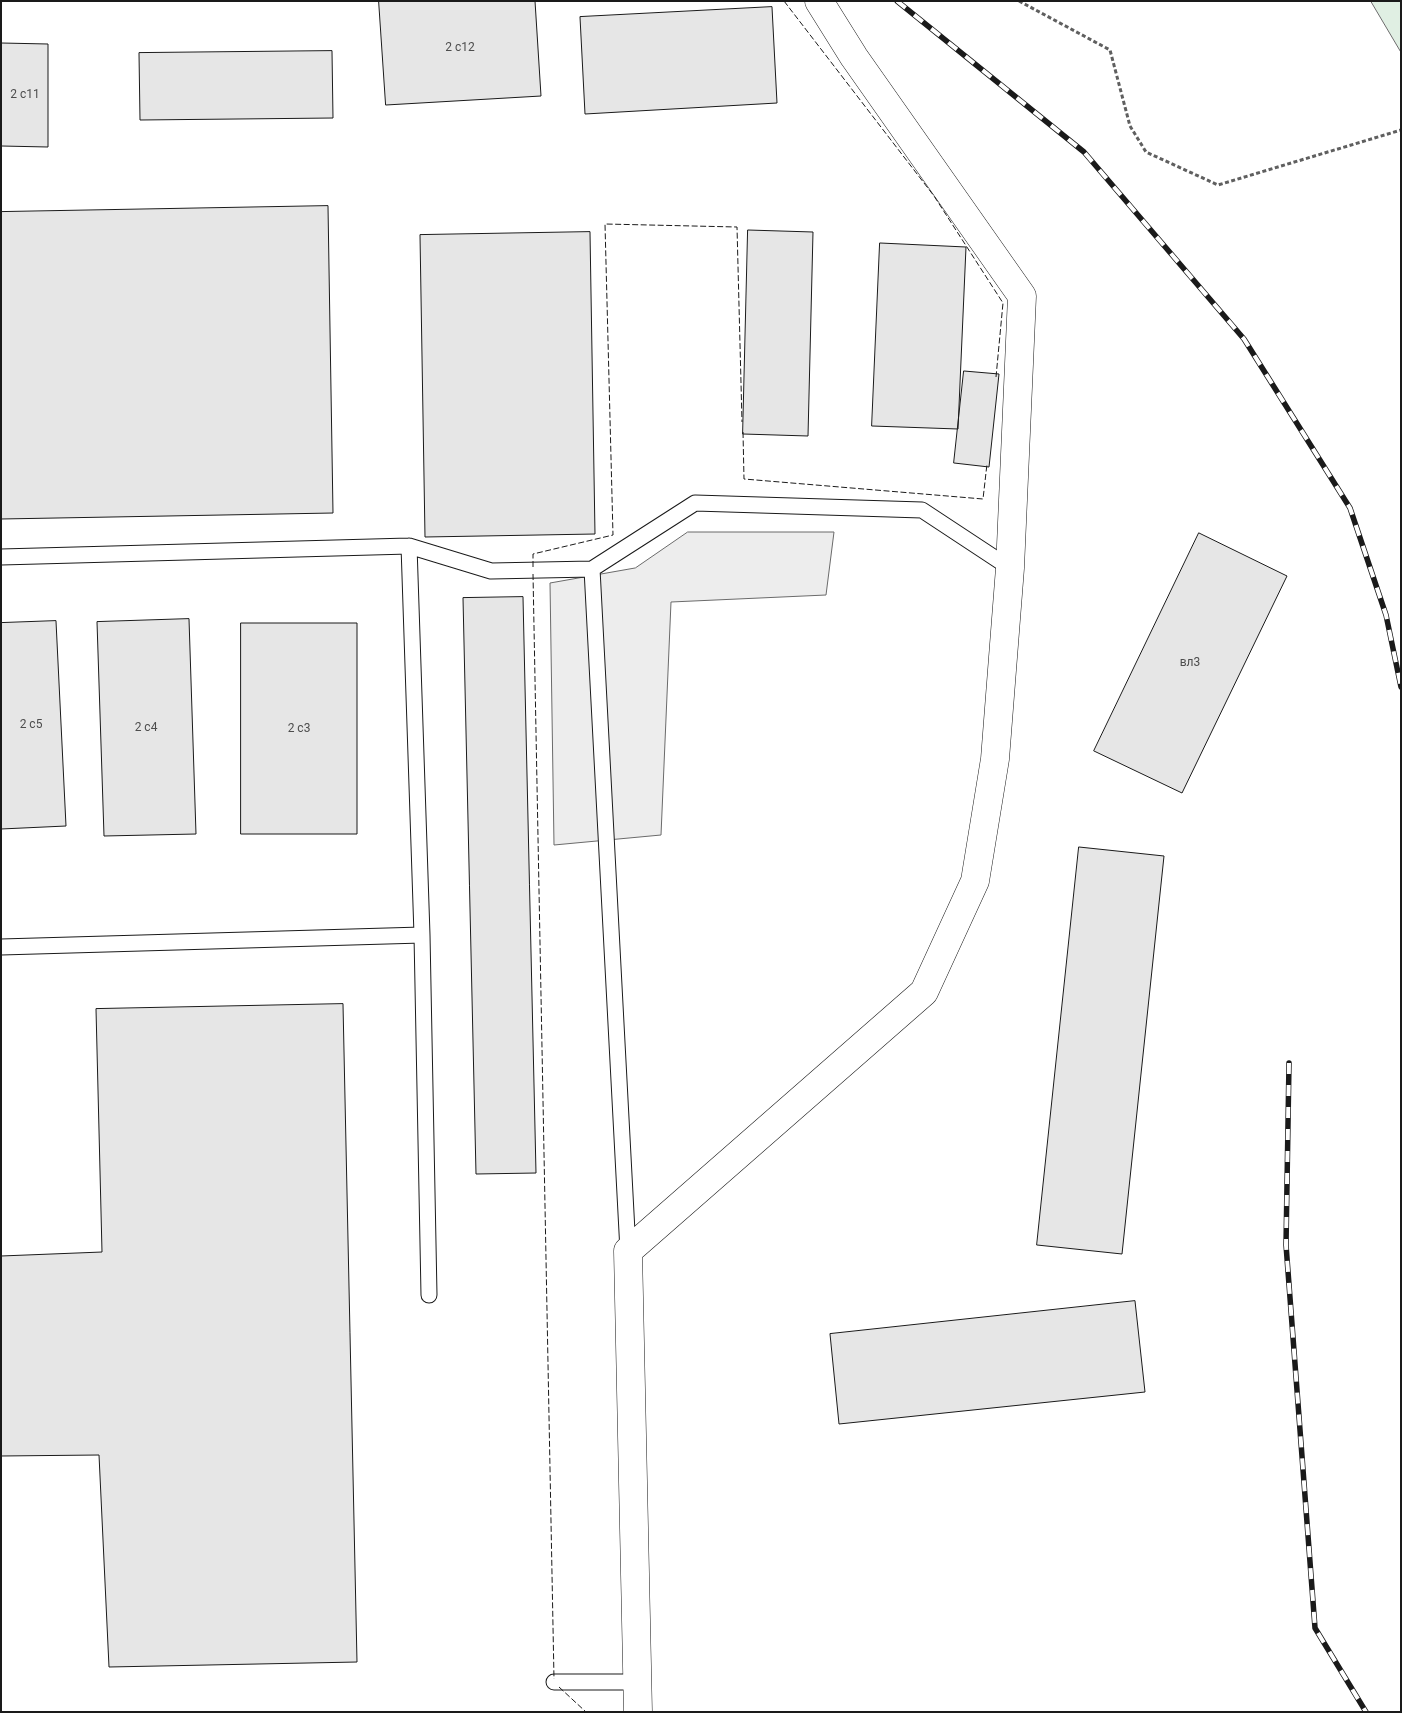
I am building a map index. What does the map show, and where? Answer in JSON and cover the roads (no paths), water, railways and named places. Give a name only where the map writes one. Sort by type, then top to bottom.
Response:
[{"type":"street","points":[[638,1712],[628,1251],[924,992],[975,881],[995,759],[1010,568],[1022,296],[854,56],[819,1]]},
{"type":"lane","points":[[1,557],[409,546],[491,571],[592,569],[696,503],[922,510],[1010,568]]},
{"type":"lane","points":[[409,546],[422,936],[429,1295]]},
{"type":"lane","points":[[592,569],[628,1251]]},
{"type":"lane","points":[[1,947],[422,936]]},
{"type":"lane","points":[[554,1682],[638,1682]]},
{"type":"railway","points":[[897,1],[1084,152],[1244,339],[1350,508],[1386,615],[1401,687]]},
{"type":"railway","points":[[1289,1063],[1286,1245],[1315,1628],[1366,1712]]}]
